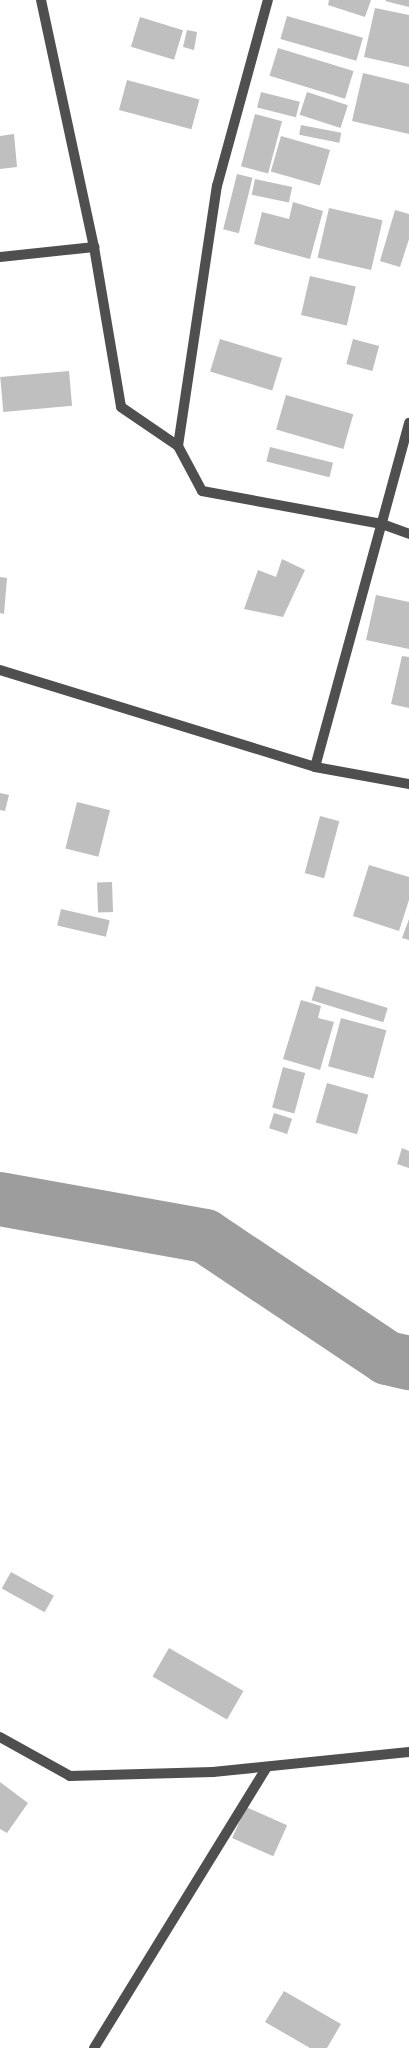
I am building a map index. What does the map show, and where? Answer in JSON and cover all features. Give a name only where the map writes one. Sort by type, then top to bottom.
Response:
[{"type":"street","points":[[41,0],[94,247],[121,407],[178,446],[202,491],[382,524],[409,534]]},
{"type":"street","points":[[178,446],[217,186],[268,0]]},
{"type":"street","points":[[0,257],[94,247]]},
{"type":"street","points":[[315,767],[409,423]]},
{"type":"street","points":[[0,670],[315,767],[409,784]]},
{"type":"street","points":[[0,1737],[70,1776],[213,1772],[409,1752]]},
{"type":"street","points":[[94,2048],[267,1767]]},
{"type":"building","points":[[329,0],[371,0],[365,17],[328,5]]},
{"type":"building","points":[[409,0],[409,7],[385,1]]},
{"type":"building","points":[[375,8],[409,15],[409,67],[364,57]]},
{"type":"building","points":[[287,16],[363,38],[356,61],[280,39]]},
{"type":"building","points":[[140,17],[183,30],[174,60],[131,47]]},
{"type":"building","points":[[187,30],[197,32],[194,50],[183,47]]},
{"type":"building","points":[[278,48],[354,71],[345,99],[270,76]]},
{"type":"building","points":[[363,73],[409,84],[409,134],[352,121]]},
{"type":"building","points":[[127,80],[199,99],[191,129],[119,110]]},
{"type":"building","points":[[261,92],[300,102],[296,117],[257,108]]},
{"type":"building","points":[[307,92],[348,105],[340,128],[300,115]]},
{"type":"building","points":[[255,114],[282,121],[268,173],[241,166]]},
{"type":"building","points":[[301,125],[341,133],[339,143],[299,135]]},
{"type":"building","points":[[14,134],[17,167],[0,169],[0,136]]},
{"type":"building","points":[[281,136],[330,150],[320,186],[271,172]]},
{"type":"building","points":[[237,174],[253,178],[239,233],[223,229]]},
{"type":"building","points":[[255,179],[292,187],[289,203],[252,195]]},
{"type":"building","points":[[293,202],[323,211],[310,259],[254,244],[262,212],[289,219]]},
{"type":"building","points":[[329,208],[383,220],[371,270],[318,258]]},
{"type":"building","points":[[395,210],[409,214],[409,239],[400,267],[380,261]]},
{"type":"building","points":[[310,276],[356,287],[347,326],[301,315]]},
{"type":"building","points":[[220,339],[282,358],[272,391],[210,372]]},
{"type":"building","points":[[353,339],[379,346],[372,371],[346,364]]},
{"type":"building","points":[[69,371],[72,406],[3,412],[0,377]]},
{"type":"building","points":[[286,395],[353,414],[343,449],[276,430]]},
{"type":"building","points":[[270,447],[333,463],[329,477],[266,462]]},
{"type":"building","points":[[282,559],[305,570],[283,617],[244,609],[258,570],[276,577]]},
{"type":"building","points":[[0,577],[7,578],[4,614],[0,613]]},
{"type":"building","points":[[376,595],[409,602],[409,649],[366,640]]},
{"type":"building","points":[[402,656],[409,657],[409,708],[391,704]]},
{"type":"building","points":[[0,793],[9,795],[5,811],[0,810]]},
{"type":"building","points":[[77,802],[110,810],[98,857],[65,849]]},
{"type":"building","points":[[320,816],[339,821],[324,878],[305,873]]},
{"type":"building","points":[[369,865],[409,877],[409,900],[399,931],[353,916]]},
{"type":"building","points":[[112,882],[113,912],[98,913],[97,883]]},
{"type":"building","points":[[61,909],[110,920],[106,937],[57,926]]},
{"type":"building","points":[[409,919],[409,940],[402,938]]},
{"type":"building","points":[[316,986],[388,1008],[383,1022],[312,1000]]},
{"type":"building","points":[[301,1000],[321,1006],[318,1018],[334,1022],[320,1070],[283,1059]]},
{"type":"building","points":[[341,1018],[386,1030],[373,1078],[328,1066]]},
{"type":"building","points":[[283,1067],[305,1073],[294,1114],[272,1108]]},
{"type":"building","points":[[327,1083],[368,1095],[357,1134],[316,1122]]},
{"type":"building","points":[[274,1113],[292,1119],[287,1134],[269,1128]]},
{"type":"building","points":[[402,1148],[409,1151],[409,1168],[397,1164]]},
{"type":"building","points":[[11,1572],[54,1596],[45,1612],[2,1589]]},
{"type":"building","points":[[169,1648],[243,1691],[227,1720],[152,1677]]},
{"type":"building","points":[[0,1782],[28,1803],[7,1833],[0,1829]]},
{"type":"building","points":[[246,1807],[287,1825],[273,1856],[232,1838]]},
{"type":"building","points":[[284,1991],[341,2024],[327,2048],[310,2048],[265,2022]]},
{"type":"waterway","points":[[0,1199],[205,1236],[387,1358],[409,1363]]}]
